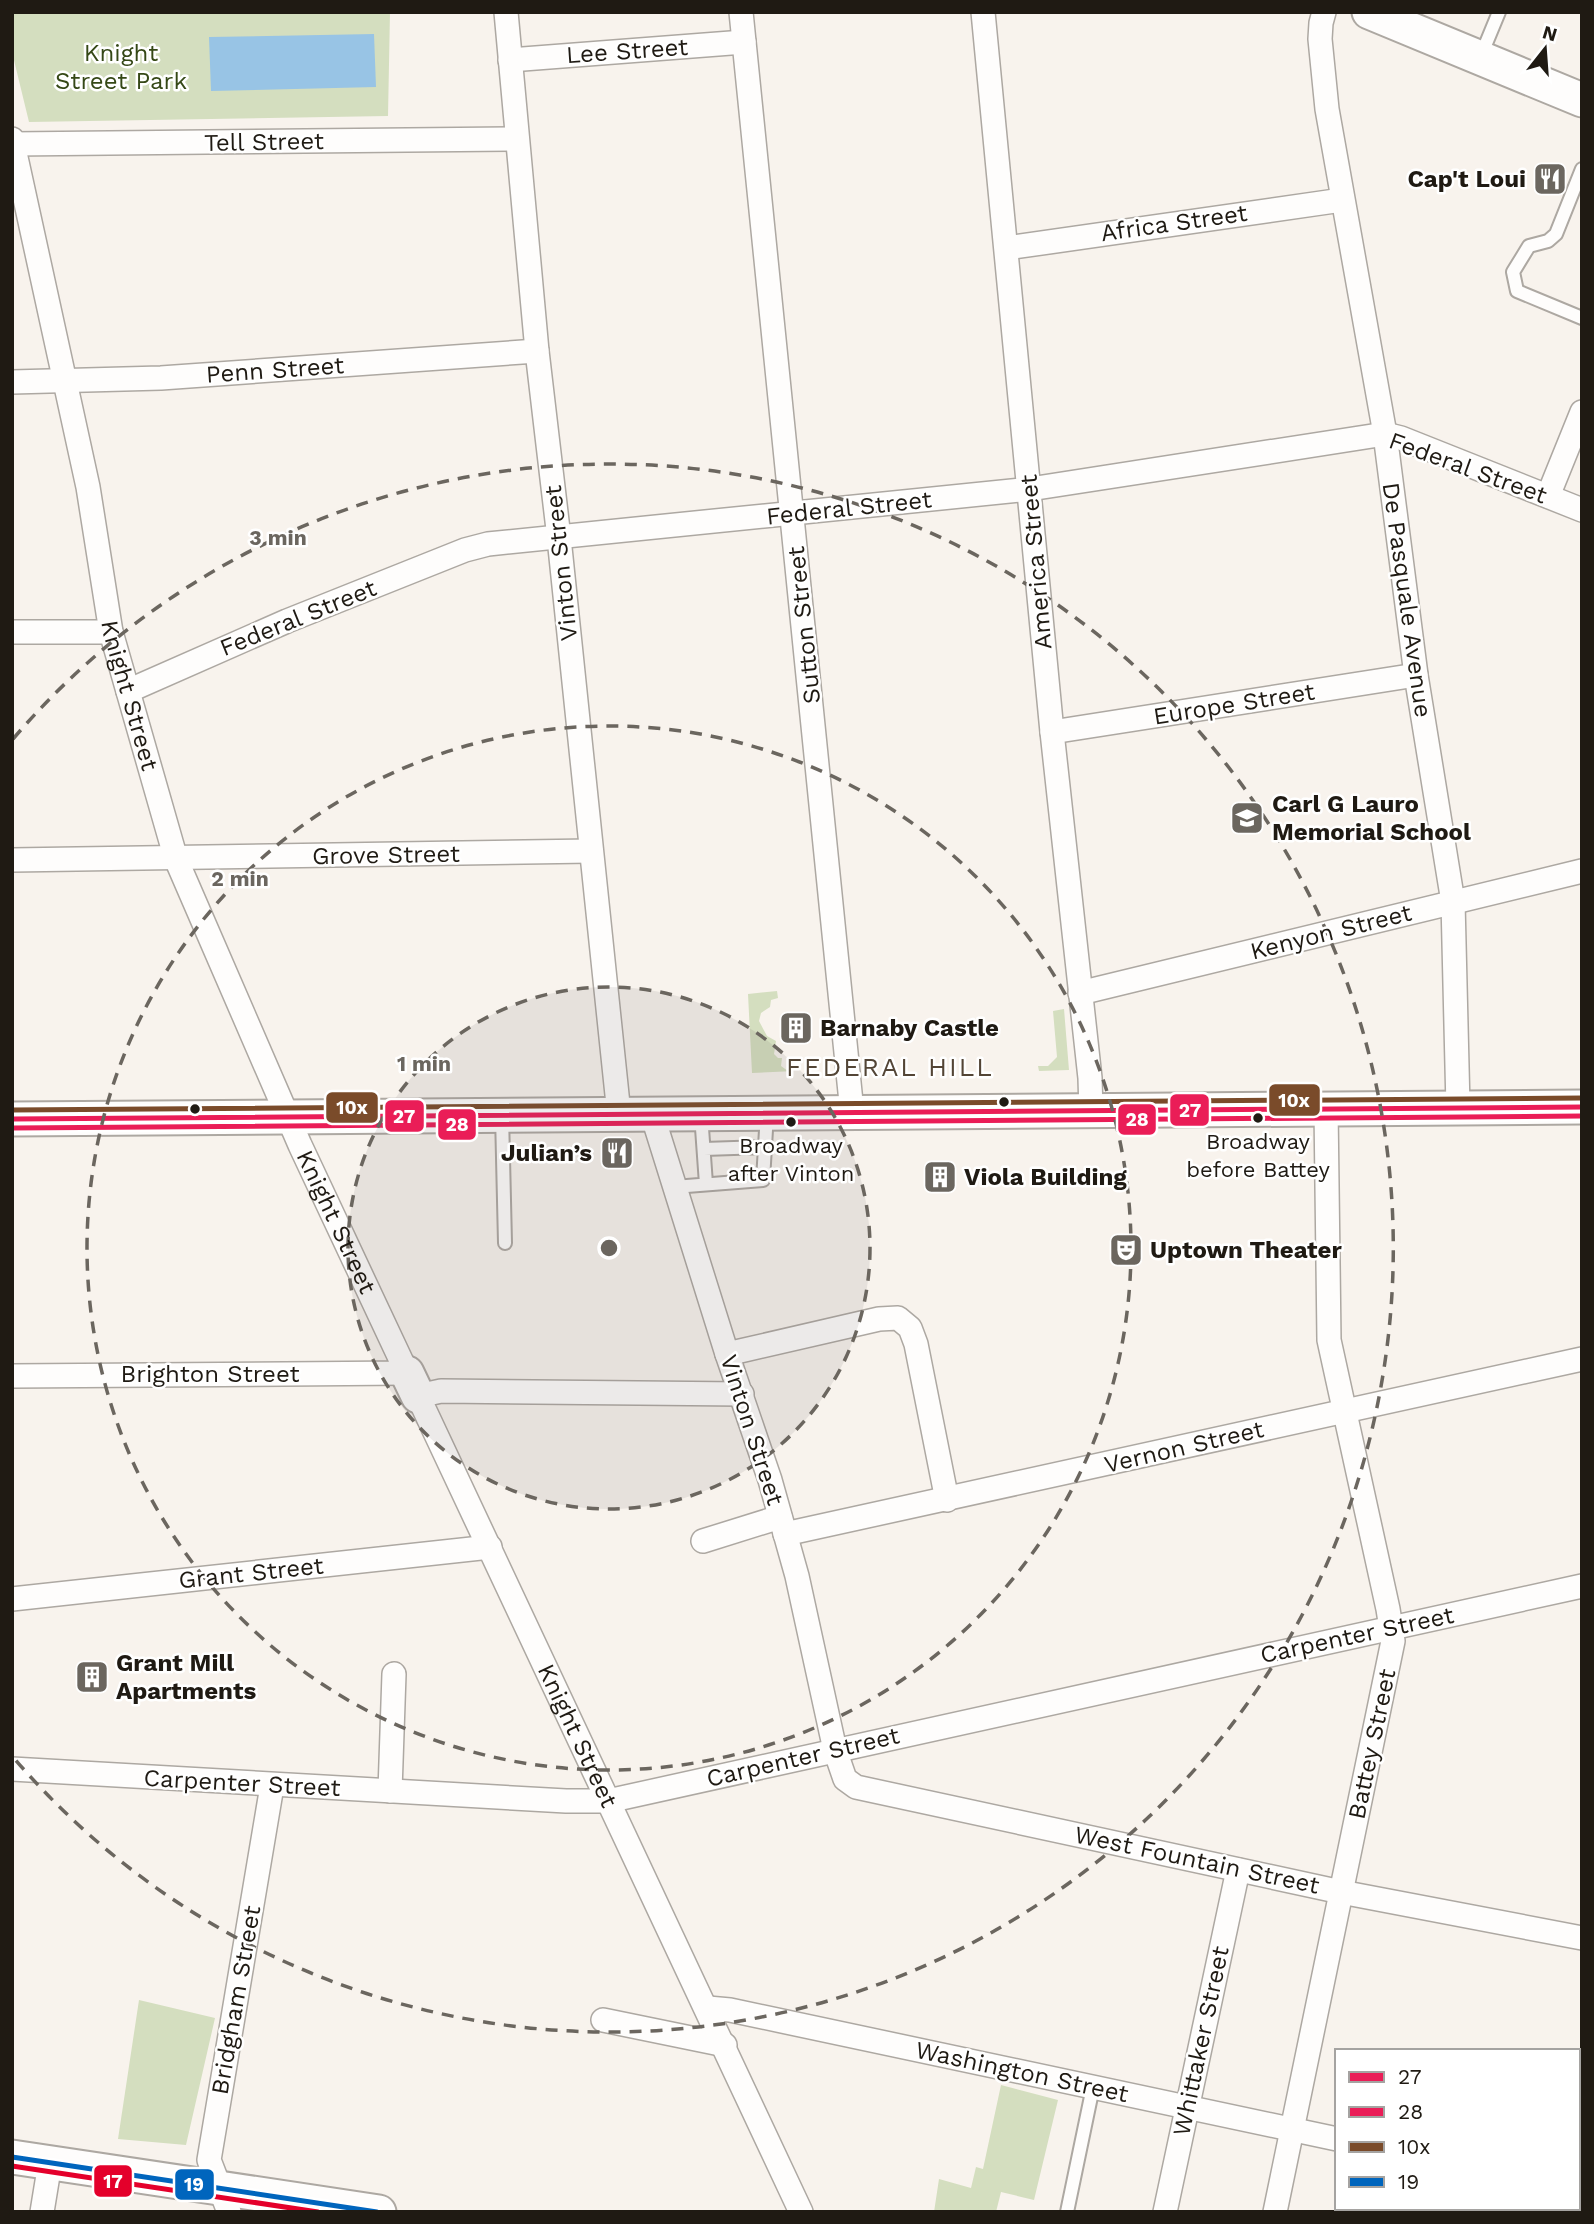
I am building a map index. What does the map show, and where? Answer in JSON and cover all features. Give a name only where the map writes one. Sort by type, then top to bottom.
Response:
[{"type":"main road","points":[[1369,12],[1582,100]]},
{"type":"main road","points":[[12,1119],[1582,1107]]},
{"type":"main road","points":[[12,2157],[225,2200],[379,2212]]},
{"type":"street","name":"Vinton Street","points":[[506,12],[537,351],[619,1114]]},
{"type":"street","name":"Sutton Street","points":[[741,12],[852,1112]]},
{"type":"street","name":"America Street","points":[[983,12],[1052,732],[1090,1079],[1091,1111]]},
{"type":"street","name":"De Pasquale Avenue","points":[[1324,12],[1320,39],[1327,109],[1385,434],[1416,675],[1453,902],[1458,1107]]},
{"type":"street","name":"Lee Street","points":[[510,60],[744,42]]},
{"type":"street","name":"Tell Street","points":[[13,142],[517,139]]},
{"type":"street","name":"Knight Street","points":[[13,142],[88,487],[111,632],[176,859],[287,1117],[802,2212]]},
{"type":"street","name":"Africa Street","points":[[1007,248],[1342,200]]},
{"type":"street","name":"Penn Street","points":[[12,382],[175,377],[537,351]]},
{"type":"street","points":[[1548,496],[1582,412]]},
{"type":"street","name":"Federal Street","points":[[128,691],[287,621],[465,550],[488,544],[1030,489],[1385,434],[1582,510]]},
{"type":"street","points":[[12,632],[111,632]]},
{"type":"street","name":"Europe Street","points":[[1052,732],[1416,675]]},
{"type":"street","name":"Grove Street","points":[[12,860],[591,851]]},
{"type":"street","name":"Kenyon Street","points":[[1080,993],[1582,871]]},
{"type":"street","name":"Battey Street","points":[[1275,2212],[1393,1641],[1329,1340],[1326,1108]]},
{"type":"street","name":"Vinton Street","points":[[652,1114],[783,1525],[797,1576],[835,1750]]},
{"type":"street","points":[[727,1354],[879,1319],[898,1318],[910,1328],[916,1344],[947,1500]]},
{"type":"street","name":"Vernon Street","points":[[703,1541],[783,1525],[947,1500],[1582,1359]]},
{"type":"street","name":"Brighton Street","points":[[12,1376],[413,1384],[441,1391],[742,1394]]},
{"type":"street","name":"Grant Street","points":[[12,1599],[490,1547]]},
{"type":"street","name":"Carpenter Street","points":[[12,1769],[591,1803],[1582,1586]]},
{"type":"street","points":[[390,1791],[394,1674]]},
{"type":"street","name":"West Fountain Street","points":[[835,1750],[845,1779],[856,1787],[1342,1892],[1582,1938]]},
{"type":"street","name":"Bridgham Street","points":[[225,2200],[209,2160],[272,1786]]},
{"type":"street","name":"Whittaker Street","points":[[1165,2212],[1238,1870]]},
{"type":"street","name":"Washington Street","points":[[708,2008],[730,2010],[1335,2139]]},
{"type":"street","points":[[603,2020],[725,2045]]},
{"type":"street","points":[[43,2212],[50,2163]]},
{"type":"lane","points":[[1480,58],[1499,12]]},
{"type":"lane","points":[[1582,169],[1556,234],[1548,241],[1529,246],[1513,272],[1517,291],[1582,318]]},
{"type":"lane","points":[[701,1113],[706,1184]]},
{"type":"lane","points":[[674,1187],[764,1180],[767,1113]]},
{"type":"lane","points":[[502,1115],[505,1243]]},
{"type":"lane","points":[[704,1149],[765,1147]]},
{"type":"lane","points":[[1067,2212],[1093,2087]]},
{"type":"green space","name":"Knight Street Park","points":[[12,12],[390,12],[388,116],[29,122],[12,52]]},
{"type":"green space","points":[[777,991],[778,998],[771,1000],[770,1007],[761,1013],[759,1021],[767,1036],[776,1041],[774,1054],[782,1058],[781,1066],[788,1071],[795,1071],[752,1073],[748,994]]},
{"type":"green space","points":[[1064,1009],[1069,1070],[1039,1071],[1038,1066],[1048,1066],[1057,1057],[1053,1011]]},
{"type":"green space","points":[[139,2000],[215,2018],[186,2145],[118,2139]]},
{"type":"green space","points":[[1001,2085],[1058,2100],[1034,2200],[1001,2192],[996,2212],[934,2212],[939,2179],[971,2188],[976,2167],[983,2169]]},
{"type":"water","points":[[374,34],[376,87],[211,91],[209,37]]},
{"type":"transit line","name":"10x","points":[[12,1110],[1582,1098]]},
{"type":"transit line","name":"27","points":[[12,1119],[1582,1107]]},
{"type":"transit line","name":"28","points":[[12,1128],[1582,1116]]},
{"type":"transit line","name":"19","points":[[12,2157],[377,2212]]},
{"type":"transit line","name":"17","points":[[12,2166],[318,2212]]},
{"type":"place","name":"Cap't Loui","points":[[1550,179]]},
{"type":"place","name":"Carl G Lauro Memorial School","points":[[1247,818]]},
{"type":"place","name":"Barnaby Castle","points":[[796,1028]]},
{"type":"place","name":"Broadway before Battey","points":[[1258,1118]]},
{"type":"place","name":"Broadway after Vinton","points":[[791,1122]]},
{"type":"place","name":"Julian’s","points":[[617,1153]]},
{"type":"place","name":"Viola Building","points":[[940,1177]]},
{"type":"place","name":"Uptown Theater","points":[[1126,1250]]},
{"type":"place","name":"Grant Mill Apartments","points":[[92,1677]]},
{"type":"district","name":"FEDERAL HILL","points":[[890,1067]]}]
